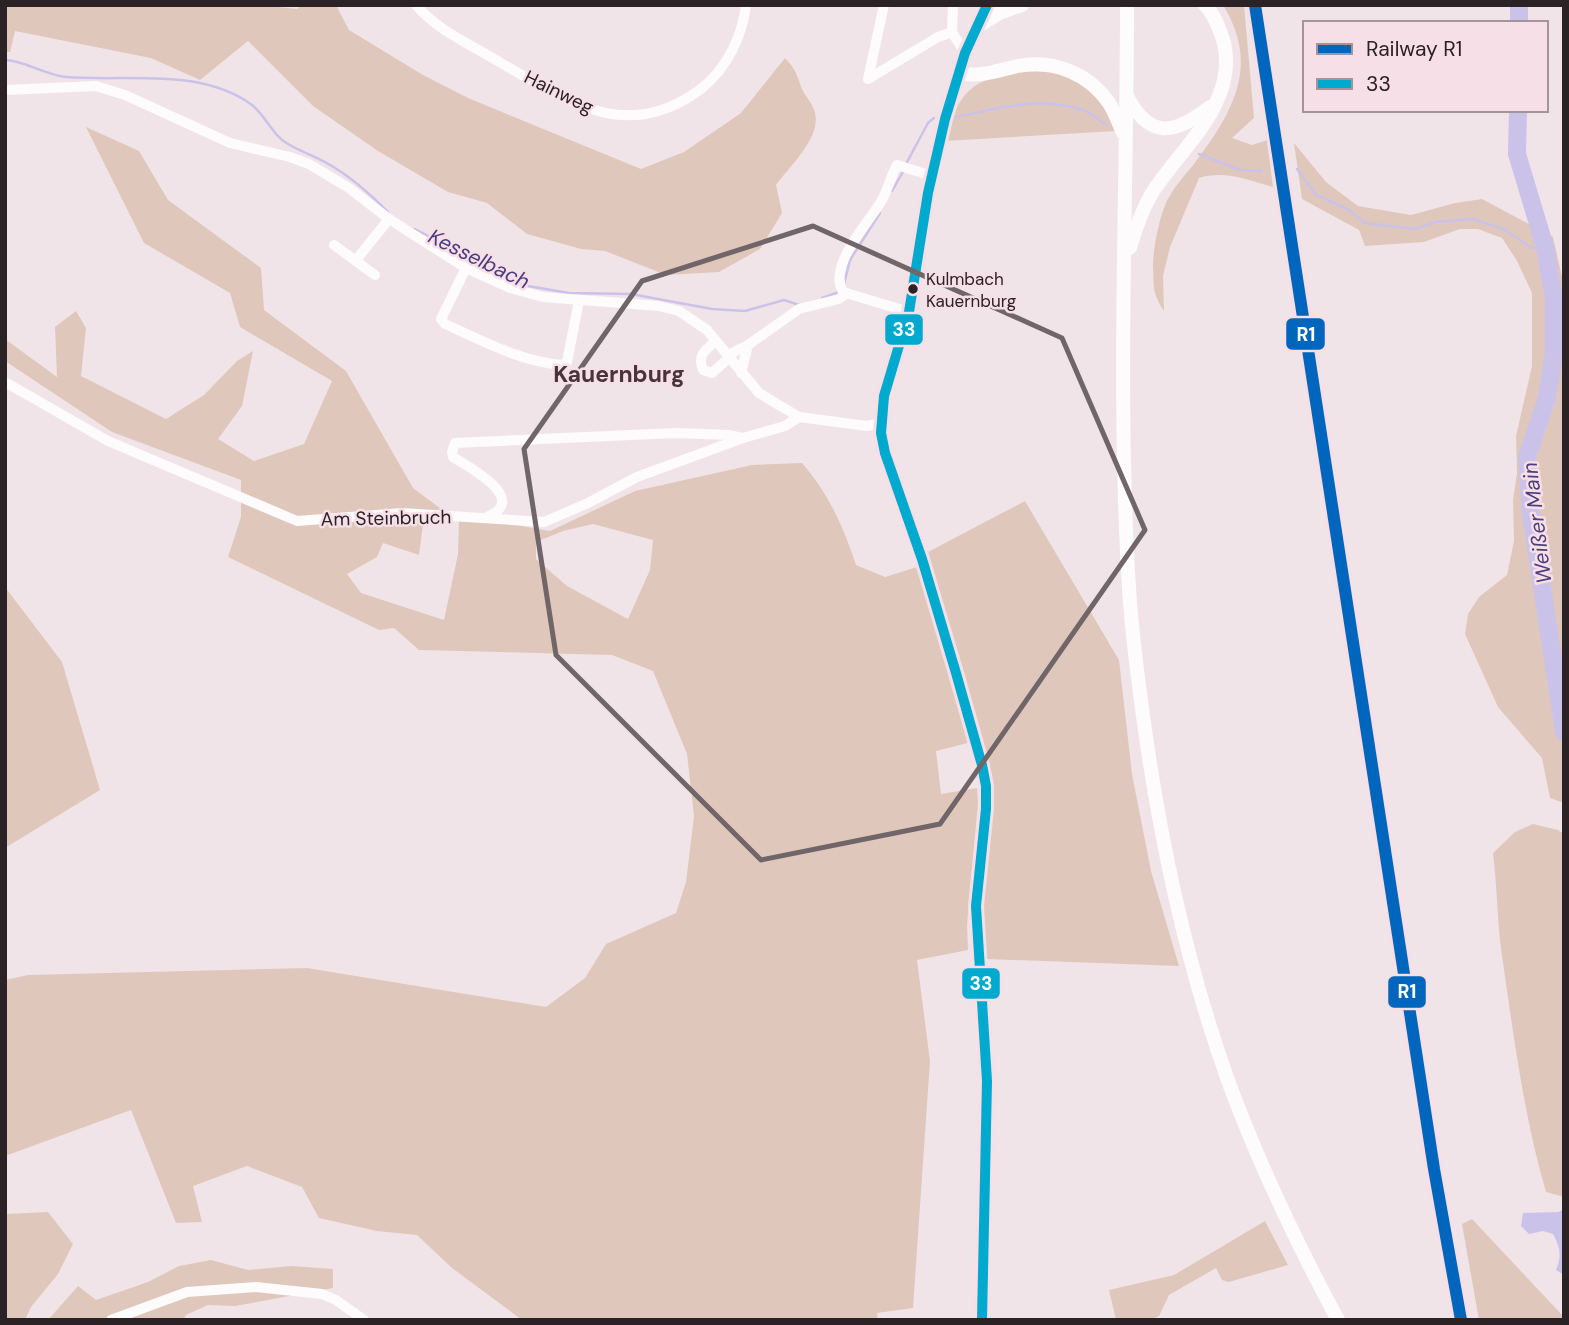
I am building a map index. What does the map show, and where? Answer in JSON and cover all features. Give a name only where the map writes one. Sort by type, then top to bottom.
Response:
[{"type":"highway","points":[[975,29],[999,13],[1021,5]]},
{"type":"highway","points":[[1125,263],[1150,197],[1171,165],[1200,131],[1217,102],[1226,75],[1227,57],[1221,32],[1205,5]]},
{"type":"highway","points":[[1128,6],[1123,460],[1129,592],[1139,686],[1161,831],[1192,960],[1230,1084],[1281,1207],[1338,1320]]},
{"type":"highway","points":[[960,72],[974,76],[1021,65],[1042,64],[1062,68],[1093,85],[1110,104],[1125,137]]},
{"type":"highway","points":[[1127,97],[1147,123],[1162,128],[1176,128],[1189,123],[1217,102]]},
{"type":"street","name":"Hainweg","points":[[416,5],[449,32],[560,97],[580,106],[621,116],[647,115],[670,109],[705,85],[724,66],[733,50],[740,34],[746,5]]},
{"type":"street","points":[[884,5],[868,79],[938,37],[952,33]]},
{"type":"street","points":[[953,5],[952,33],[965,53]]},
{"type":"street","points":[[982,1320],[987,1081],[976,906],[986,786],[922,559],[885,453],[881,423],[884,396],[909,312],[932,176],[945,119],[965,53],[987,5]]},
{"type":"street","points":[[5,90],[96,86],[125,95],[230,143],[290,156],[349,188],[389,219],[466,268],[510,288],[543,297],[659,306],[679,311],[698,322],[759,393],[799,417],[867,426],[881,423]]},
{"type":"street","points":[[716,341],[702,353],[700,361],[703,370],[712,373],[729,356],[799,309],[839,299],[843,290],[839,278],[845,256],[883,198],[897,165],[932,176]]},
{"type":"street","points":[[356,260],[389,219]]},
{"type":"street","points":[[334,245],[374,275]]},
{"type":"street","points":[[466,268],[441,319],[445,324],[516,355],[551,364],[563,365],[567,362],[579,301]]},
{"type":"street","points":[[843,290],[909,312]]},
{"type":"street","points":[[741,373],[748,345]]},
{"type":"street","name":"Am Steinbruch","points":[[5,382],[108,441],[297,521],[402,513],[544,522],[637,477],[743,438]]},
{"type":"street","points":[[486,517],[500,508],[502,502],[497,489],[488,479],[453,457],[455,443],[676,433],[743,438],[785,426],[799,417]]},
{"type":"street","points":[[111,1320],[187,1292],[256,1287],[321,1294],[336,1300],[364,1320]]},
{"type":"highlighted area","points":[[813,226],[1062,338],[1145,530],[940,824],[761,860],[556,655],[524,449],[642,281]]},
{"type":"shaded area","points":[[5,5],[260,5],[297,9],[302,5],[336,5],[349,30],[423,75],[468,98],[641,169],[684,152],[741,113],[785,58],[795,70],[812,105],[816,120],[804,150],[776,185],[782,213],[760,249],[719,272],[666,275],[605,251],[581,249],[527,234],[487,203],[448,192],[378,151],[313,106],[248,41],[200,80],[151,58],[15,31],[10,52],[5,52]]},
{"type":"shaded area","points":[[1223,5],[1244,5],[1254,118],[1232,138],[1252,145],[1267,140],[1273,187],[1227,175],[1199,178],[1170,247],[1163,276],[1164,311],[1156,294],[1153,266],[1162,213],[1168,199],[1208,145],[1230,108],[1241,69],[1240,49]]},
{"type":"shaded area","points":[[1015,71],[1058,72],[1083,83],[1111,114],[1116,131],[945,141],[955,112],[967,93],[986,80]]},
{"type":"shaded area","points":[[86,127],[139,151],[168,200],[261,268],[264,310],[346,371],[413,488],[445,512],[550,531],[635,491],[752,465],[802,463],[834,511],[856,565],[885,577],[917,567],[968,743],[936,751],[941,794],[977,788],[978,803],[967,925],[968,950],[917,960],[930,1061],[913,1308],[877,1313],[878,1320],[522,1320],[452,1268],[417,1235],[377,1231],[319,1218],[302,1187],[247,1166],[193,1186],[202,1222],[176,1223],[131,1110],[5,1156],[5,980],[28,975],[307,968],[546,1007],[585,978],[606,944],[676,913],[686,882],[694,816],[687,754],[653,671],[612,655],[419,650],[394,628],[379,630],[228,557],[241,517],[241,480],[112,432],[5,361],[5,339],[57,377],[55,327],[76,311],[86,328],[81,376],[166,419],[204,395],[237,361],[253,351],[242,406],[218,439],[254,461],[304,444],[332,381],[240,327],[230,293],[144,243]],"holes":[[[424,517],[459,520],[458,554],[444,620],[361,593],[347,574],[377,557],[383,543],[419,555]],[[593,524],[653,540],[650,570],[628,619],[567,586],[536,559],[536,542],[563,531]]]},
{"type":"shaded area","points":[[1294,143],[1326,182],[1358,206],[1411,215],[1482,199],[1553,237],[1564,286],[1564,803],[1550,798],[1542,758],[1498,707],[1465,634],[1468,614],[1479,597],[1507,575],[1514,541],[1516,436],[1532,366],[1532,293],[1517,261],[1502,238],[1478,229],[1460,229],[1424,242],[1365,246],[1359,230],[1302,199]]},
{"type":"shaded area","points":[[1025,501],[1119,660],[1132,774],[1151,871],[1179,966],[986,959],[983,910],[989,834],[989,776],[928,552]]},
{"type":"shaded area","points":[[5,587],[62,662],[100,790],[5,848]]},
{"type":"shaded area","points":[[1533,824],[1564,834],[1564,1197],[1546,1192],[1531,1132],[1519,1072],[1501,949],[1493,853],[1515,832]]},
{"type":"shaded area","points":[[1564,1209],[1564,1275],[1556,1270],[1559,1252],[1553,1234],[1543,1231],[1529,1234],[1521,1226],[1523,1213],[1558,1212]]},
{"type":"shaded area","points":[[48,1212],[73,1244],[58,1274],[31,1307],[25,1320],[5,1320],[5,1216]]},
{"type":"shaded area","points":[[1472,1219],[1564,1320],[1479,1320],[1462,1224]]},
{"type":"shaded area","points":[[1265,1221],[1288,1265],[1229,1282],[1222,1280],[1216,1268],[1169,1295],[1159,1316],[1150,1320],[1116,1320],[1109,1290],[1174,1275]]},
{"type":"shaded area","points":[[211,1260],[248,1270],[291,1266],[333,1269],[333,1288],[235,1306],[208,1305],[186,1315],[183,1320],[48,1320],[78,1286],[96,1300],[148,1282],[179,1266]]},
{"type":"waterway","name":"Weißer Main","points":[[1519,5],[1519,21]]},
{"type":"waterway","name":"Kesselbach","points":[[5,60],[66,77],[186,81],[210,85],[232,93],[257,109],[282,140],[342,173],[363,188],[388,212]]},
{"type":"waterway","name":"Kesselbach","points":[[956,117],[1003,107],[1051,104],[1083,110],[1106,125]]},
{"type":"waterway","name":"Weißer Main","points":[[1518,112],[1517,154],[1545,247],[1554,299],[1554,352],[1547,398],[1527,457],[1531,514],[1564,732]]},
{"type":"waterway","name":"Kesselbach","points":[[906,164],[928,123],[934,118]]},
{"type":"waterway","name":"Kesselbach","points":[[1199,154],[1240,170],[1261,171]]},
{"type":"waterway","name":"Kesselbach","points":[[1297,169],[1315,194],[1349,210],[1365,223],[1415,229],[1436,222],[1472,219],[1503,229],[1532,248],[1545,247]]},
{"type":"waterway","name":"Kesselbach","points":[[892,191],[904,170]]},
{"type":"waterway","name":"Kesselbach","points":[[844,284],[850,260],[880,213]]},
{"type":"waterway","name":"Kesselbach","points":[[415,229],[522,285],[569,293],[631,294],[712,309],[745,311],[784,300],[799,305]]},
{"type":"waterway","name":"Kesselbach","points":[[822,298],[839,292]]},
{"type":"rail line","name":"R1","points":[[1255,5],[1434,1169],[1461,1320]]},
{"type":"transit line","name":"33","points":[[982,1320],[987,1081],[976,906],[986,786],[956,673],[922,559],[885,453],[881,433],[884,396],[909,312],[928,193],[945,119],[965,53],[987,5]]},
{"type":"place","name":"Kulmbach Kauernburg","points":[[913,289]]},
{"type":"district","name":"Kauernburg","points":[[619,374]]}]
